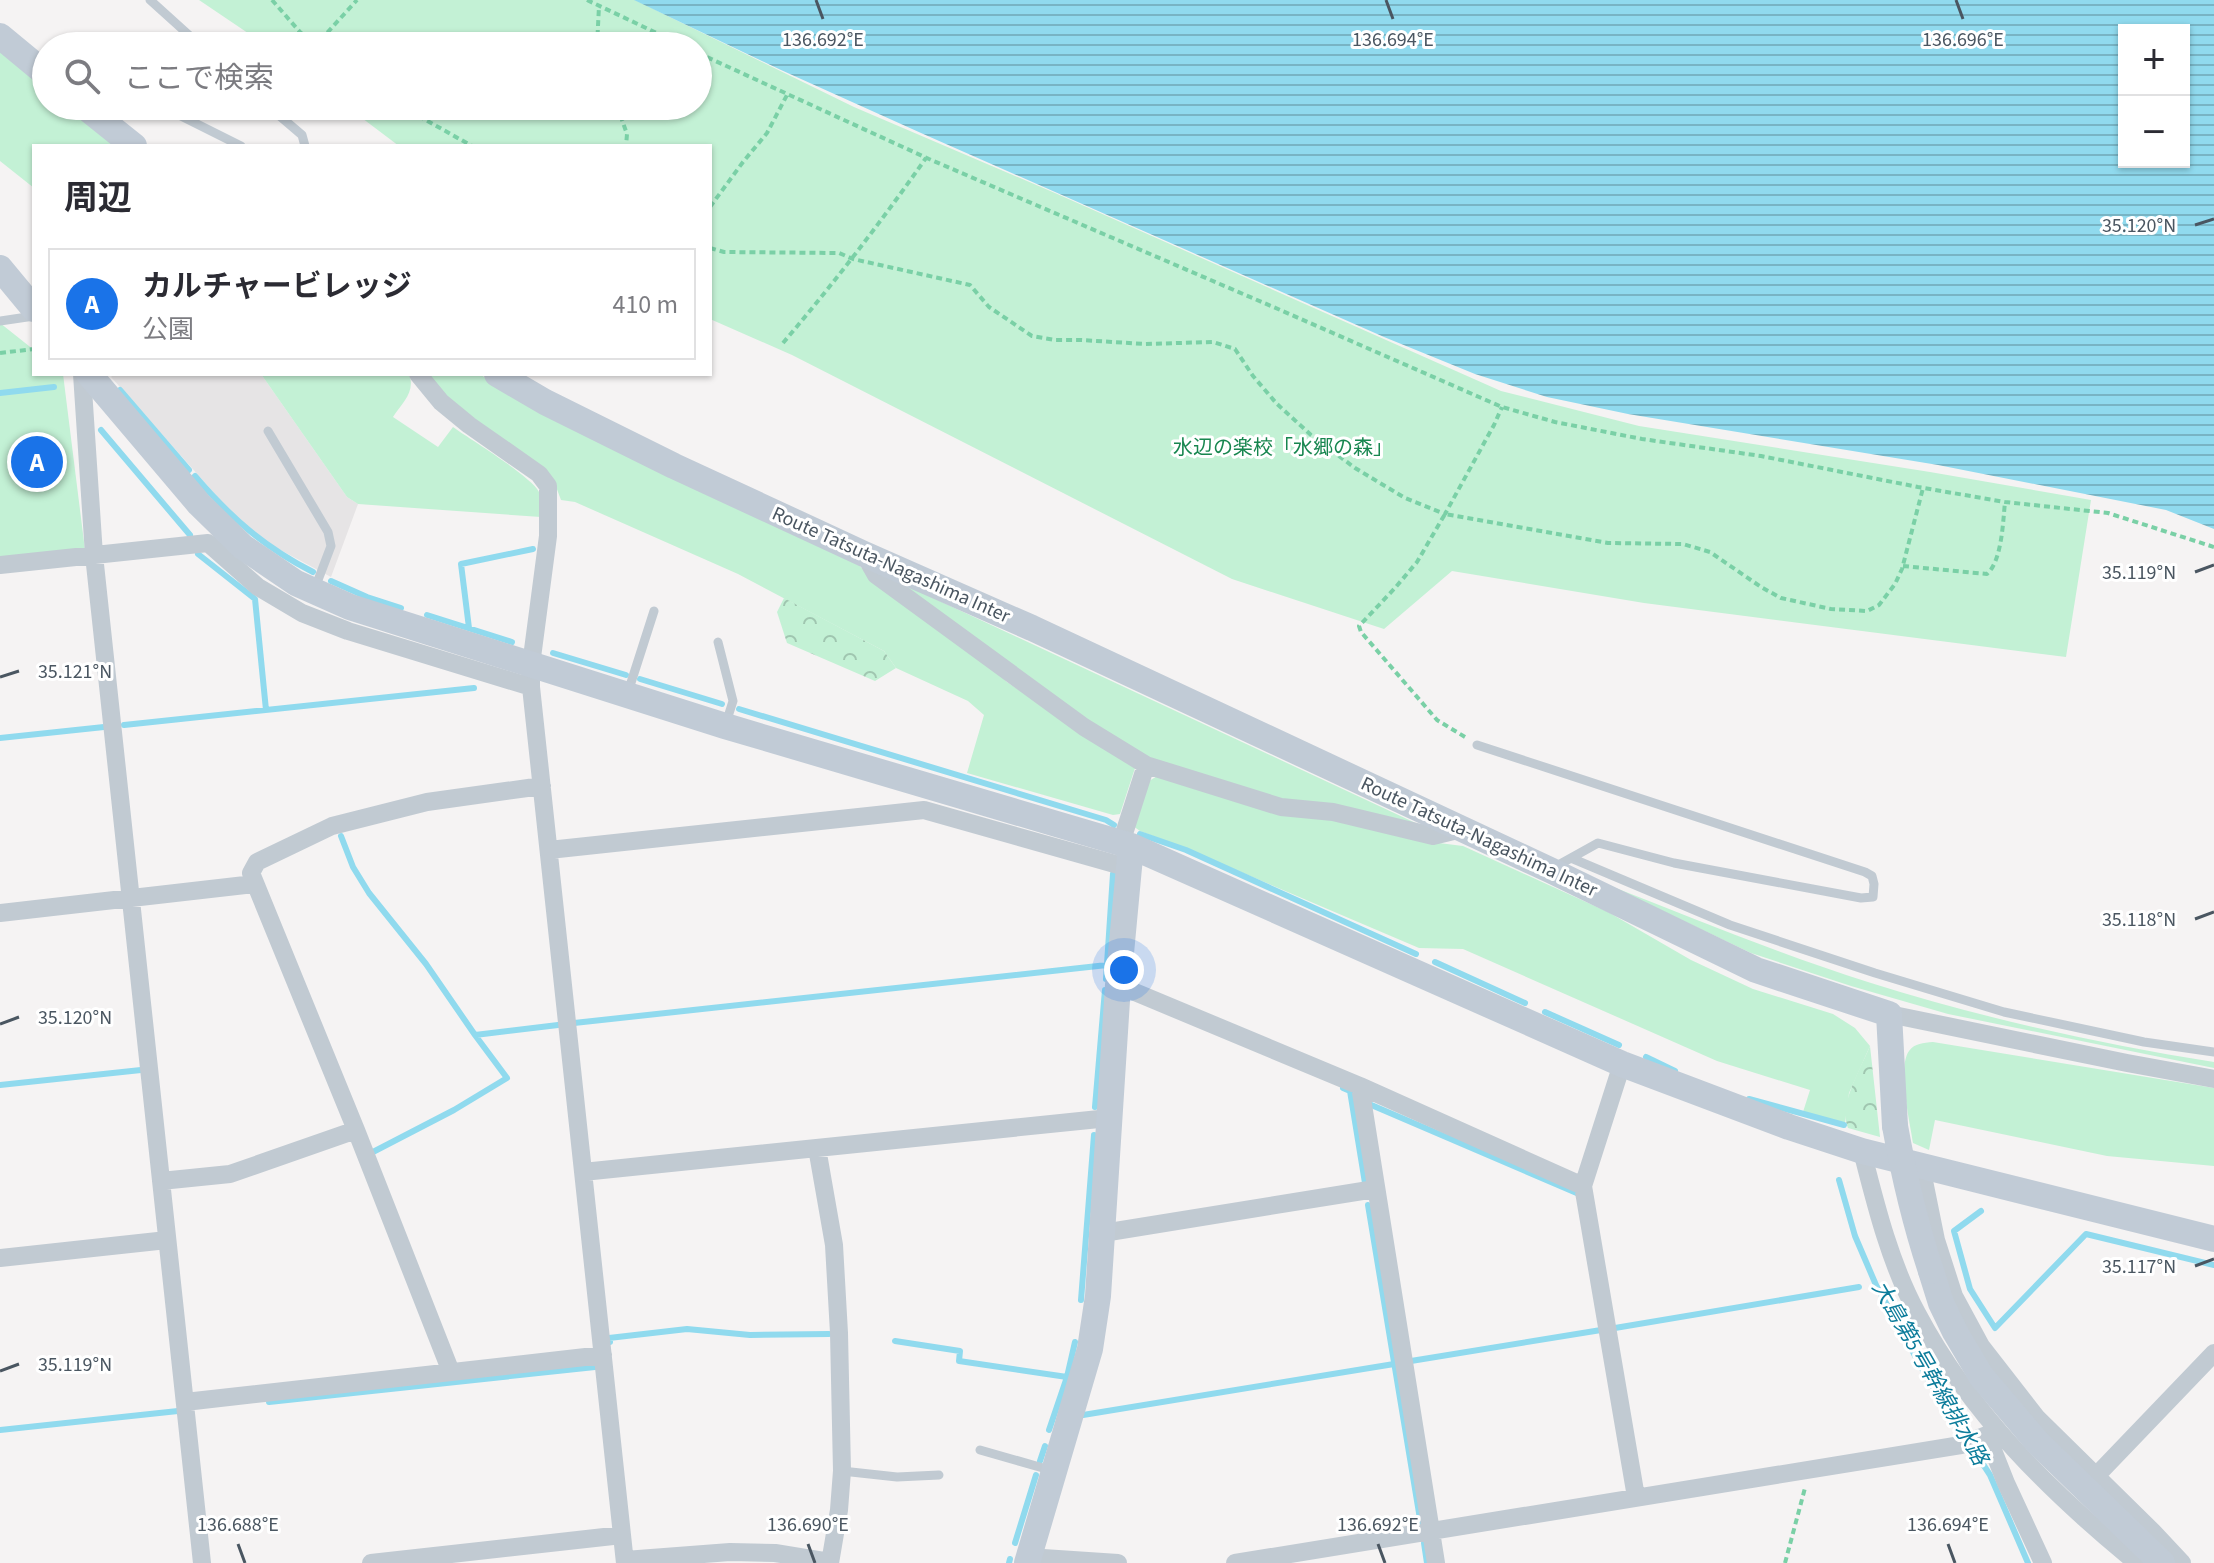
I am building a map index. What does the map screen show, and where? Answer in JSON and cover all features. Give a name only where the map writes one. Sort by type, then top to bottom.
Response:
[{"type":"street","points":[[0,36],[32,58]]},
{"type":"street","points":[[102,120],[132,144]]},
{"type":"street","points":[[0,268],[32,307]]},
{"type":"street","points":[[82,376],[94,555],[202,1563]]},
{"type":"street","points":[[91,376],[199,504],[243,547],[296,583],[350,607],[531,676]]},
{"type":"street","points":[[420,376],[441,402],[539,474],[548,486],[548,536],[531,676],[625,1562],[730,1552],[775,1553],[830,1563],[842,1471],[839,1333],[834,1245],[817,1148]]},
{"type":"street","name":"Route Tatsuta-Nagashima Inter","points":[[500,376],[545,402],[674,466],[864,554],[1032,628],[1462,829],[1561,864],[1756,970],[1889,1014]]},
{"type":"street","points":[[0,565],[208,543],[258,587],[302,613],[348,631],[531,676],[626,695],[1127,853],[1622,1064],[1789,1127],[1862,1151],[2214,1239]]},
{"type":"street","points":[[864,554],[876,575],[1071,718],[1146,765],[1281,807],[1333,812],[1433,836],[1462,829]]},
{"type":"street","points":[[1118,1563],[1028,1560],[1090,1349],[1098,1296],[1127,853],[1146,765]]},
{"type":"street","points":[[451,1372],[251,873],[257,862],[332,826],[427,802],[542,786]]},
{"type":"street","points":[[549,850],[924,810],[1127,853]]},
{"type":"street","points":[[0,913],[254,884]]},
{"type":"street","points":[[1118,985],[1360,1086],[1583,1186]]},
{"type":"street","points":[[2162,1563],[2037,1442],[1981,1376],[1955,1332],[1941,1303],[1906,1185],[1895,1126],[1889,1014],[2214,1079]]},
{"type":"street","points":[[1622,1064],[1583,1186],[1636,1497]]},
{"type":"street","points":[[1360,1086],[1436,1563]]},
{"type":"street","points":[[583,1172],[1109,1118]]},
{"type":"street","points":[[161,1181],[230,1174],[356,1130]]},
{"type":"street","points":[[1862,1151],[1893,1258],[1916,1311],[1988,1433],[2006,1483],[2043,1563]]},
{"type":"street","points":[[1921,1166],[1936,1240],[1954,1296],[1981,1346],[2037,1418],[2182,1563]]},
{"type":"street","points":[[1103,1233],[1375,1189]]},
{"type":"street","points":[[0,1258],[167,1240]]},
{"type":"street","points":[[2096,1476],[2214,1353]]},
{"type":"street","points":[[185,1402],[603,1355]]},
{"type":"street","points":[[1235,1563],[1961,1445],[1988,1433]]},
{"type":"street","points":[[1988,1433],[2137,1563]]},
{"type":"street","points":[[371,1563],[622,1535]]},
{"type":"lane","points":[[150,0],[185,32]]},
{"type":"lane","points":[[189,120],[237,144]]},
{"type":"lane","points":[[284,120],[302,135],[304,144]]},
{"type":"lane","points":[[0,321],[32,316]]},
{"type":"lane","points":[[268,431],[328,532],[331,546],[314,591]]},
{"type":"lane","points":[[626,695],[654,611]]},
{"type":"lane","points":[[718,642],[733,701],[725,726]]},
{"type":"lane","points":[[1477,745],[1865,872],[1872,876],[1874,891],[1873,897],[1861,898],[1674,863],[1598,843],[1561,864]]},
{"type":"lane","points":[[1561,864],[1730,925],[1990,1008],[2144,1042],[2214,1052]]},
{"type":"lane","points":[[980,1450],[1054,1472]]},
{"type":"lane","points":[[842,1471],[897,1477],[939,1475]]},
{"type":"path","points":[[272,0],[300,32]]},
{"type":"path","points":[[328,32],[357,0]]},
{"type":"path","points":[[587,0],[654,32]]},
{"type":"path","points":[[598,32],[599,6]]},
{"type":"path","points":[[712,60],[926,158],[1502,407],[1555,422],[1642,439],[1761,456],[2005,502],[2108,513],[2214,547]]},
{"type":"path","points":[[712,204],[767,133],[787,95]]},
{"type":"path","points":[[426,120],[468,144]]},
{"type":"path","points":[[622,120],[627,134],[626,144]]},
{"type":"path","points":[[783,343],[853,259],[926,158]]},
{"type":"path","points":[[712,249],[724,252],[839,253],[853,259],[970,285],[989,307],[1032,336],[1145,344],[1213,342],[1235,349],[1277,404],[1311,435],[1355,468],[1405,498],[1445,514],[1608,543],[1683,544],[1710,552],[1781,598],[1831,609],[1867,611],[1879,605],[1895,584],[1903,566],[1923,488]]},
{"type":"path","points":[[0,353],[32,349]]},
{"type":"path","points":[[1477,745],[1437,720],[1359,626],[1417,562],[1502,407]]},
{"type":"path","points":[[1903,566],[1987,574],[1994,568],[2005,502]]},
{"type":"path","points":[[1785,1563],[1809,1469]]},
{"type":"shaded area","points":[[262,376],[347,497],[358,504],[331,577],[273,546],[246,526],[111,377]]},
{"type":"green space","name":"水辺の楽校「水郷の森」","points":[[199,0],[635,0],[700,32],[246,32]]},
{"type":"green space","name":"水辺の楽校「水郷の森」","points":[[712,38],[854,107],[1501,391],[1639,426],[2091,500],[2066,657],[1644,603],[1452,571],[1384,629],[1232,579],[792,355],[712,320],[712,144],[396,144],[365,120],[712,120]]},
{"type":"green space","points":[[0,48],[32,73],[32,120],[93,120],[124,144],[32,144],[32,186],[0,161]]},
{"type":"green space","points":[[0,323],[32,348],[32,376],[63,376],[85,550],[0,560]]},
{"type":"green space","points":[[262,376],[410,376],[409,392],[393,417],[438,447],[453,427],[534,485],[539,492],[542,508],[541,517],[358,504],[347,497]]},
{"type":"green space","points":[[429,376],[483,376],[543,410],[858,564],[874,582],[977,653],[1007,682],[1135,768],[1120,814],[1113,815],[967,773],[984,715],[968,701],[896,668],[884,651],[738,574],[575,502],[561,500],[555,484],[466,417]]},
{"type":"green space","points":[[884,575],[1422,826],[1285,804],[1146,758],[1085,720]]},
{"type":"green space","points":[[784,598],[884,651],[896,668],[875,681],[787,643],[777,612]]},
{"type":"green space","points":[[1159,775],[1333,816],[1423,841],[1463,846],[1608,912],[1691,960],[1753,989],[1833,1014],[1855,1028],[1870,1046],[1849,1093],[1845,1123],[1803,1112],[1810,1090],[1717,1061],[1463,949],[1419,948],[1140,831],[1133,826],[1149,781]]},
{"type":"green space","points":[[1608,885],[1772,949],[1871,983],[2041,1029],[2214,1062],[2214,1068],[1948,1014],[1851,986],[1751,953]]},
{"type":"green space","points":[[1933,1042],[2214,1088],[2214,1166],[2107,1156],[1935,1120],[1929,1150],[1913,1143],[1905,1096],[1906,1059],[1914,1046]]},
{"type":"green space","points":[[1870,1046],[1880,1137],[1848,1128],[1846,1119],[1848,1098]]},
{"type":"water","points":[[634,0],[2214,0],[2214,529],[2166,510],[1938,465],[1628,414],[1547,397],[1475,374],[921,133],[712,37],[712,32],[701,32]]},
{"type":"waterway","points":[[0,393],[54,387]]},
{"type":"waterway","points":[[120,390],[189,470]]},
{"type":"waterway","points":[[101,430],[190,535]]},
{"type":"waterway","points":[[195,476],[249,530],[313,572]]},
{"type":"waterway","points":[[469,628],[461,564],[533,549]]},
{"type":"waterway","points":[[198,554],[255,599],[266,710]]},
{"type":"waterway","points":[[331,581],[401,608]]},
{"type":"waterway","points":[[427,615],[512,642]]},
{"type":"waterway","points":[[553,653],[626,675]]},
{"type":"waterway","points":[[640,679],[722,704]]},
{"type":"waterway","points":[[124,725],[474,688]]},
{"type":"waterway","points":[[739,709],[1106,820],[1114,825]]},
{"type":"waterway","points":[[0,738],[104,727]]},
{"type":"waterway","points":[[1140,834],[1186,850],[1416,954]]},
{"type":"waterway","points":[[341,836],[353,867],[369,893],[426,964],[475,1035],[558,1025]]},
{"type":"waterway","points":[[1106,979],[1113,874]]},
{"type":"waterway","points":[[1435,962],[1525,1003]]},
{"type":"waterway","points":[[574,1023],[1107,965]]},
{"type":"waterway","points":[[1095,1107],[1105,990]]},
{"type":"waterway","points":[[1545,1012],[1619,1045]]},
{"type":"waterway","points":[[371,1153],[454,1110],[507,1078],[475,1035]]},
{"type":"waterway","points":[[1646,1057],[1675,1071]]},
{"type":"waterway","points":[[0,1085],[141,1070]]},
{"type":"waterway","points":[[1343,1088],[1350,1091],[1365,1183]]},
{"type":"waterway","points":[[1749,1099],[1844,1125]]},
{"type":"waterway","points":[[1369,1104],[1579,1194]]},
{"type":"waterway","points":[[1081,1300],[1094,1135]]},
{"type":"waterway","name":"大島第5号幹線排水路","points":[[1839,1180],[1855,1236],[1876,1285],[1929,1381],[1990,1475],[2028,1563]]},
{"type":"waterway","points":[[1368,1205],[1421,1525]]},
{"type":"waterway","points":[[1981,1211],[1954,1231],[1970,1289],[1995,1328],[2086,1234],[2214,1265]]},
{"type":"waterway","points":[[1615,1328],[1859,1287]]},
{"type":"waterway","points":[[610,1342],[609,1338],[687,1329],[750,1335],[829,1334]]},
{"type":"waterway","points":[[1411,1361],[1601,1330]]},
{"type":"waterway","points":[[895,1341],[960,1351],[959,1361],[1067,1377]]},
{"type":"waterway","points":[[1049,1430],[1075,1342]]},
{"type":"waterway","points":[[1083,1415],[1394,1364]]},
{"type":"waterway","points":[[269,1402],[595,1367]]},
{"type":"waterway","points":[[0,1430],[178,1411]]},
{"type":"waterway","points":[[1040,1461],[1045,1446]]},
{"type":"waterway","points":[[1015,1543],[1036,1475]]},
{"type":"waterway","points":[[1424,1543],[1427,1563]]},
{"type":"waterway","points":[[1009,1563],[1010,1559]]},
{"type":"place","name":"カルチャービレッジ","points":[[37,462]]}]
